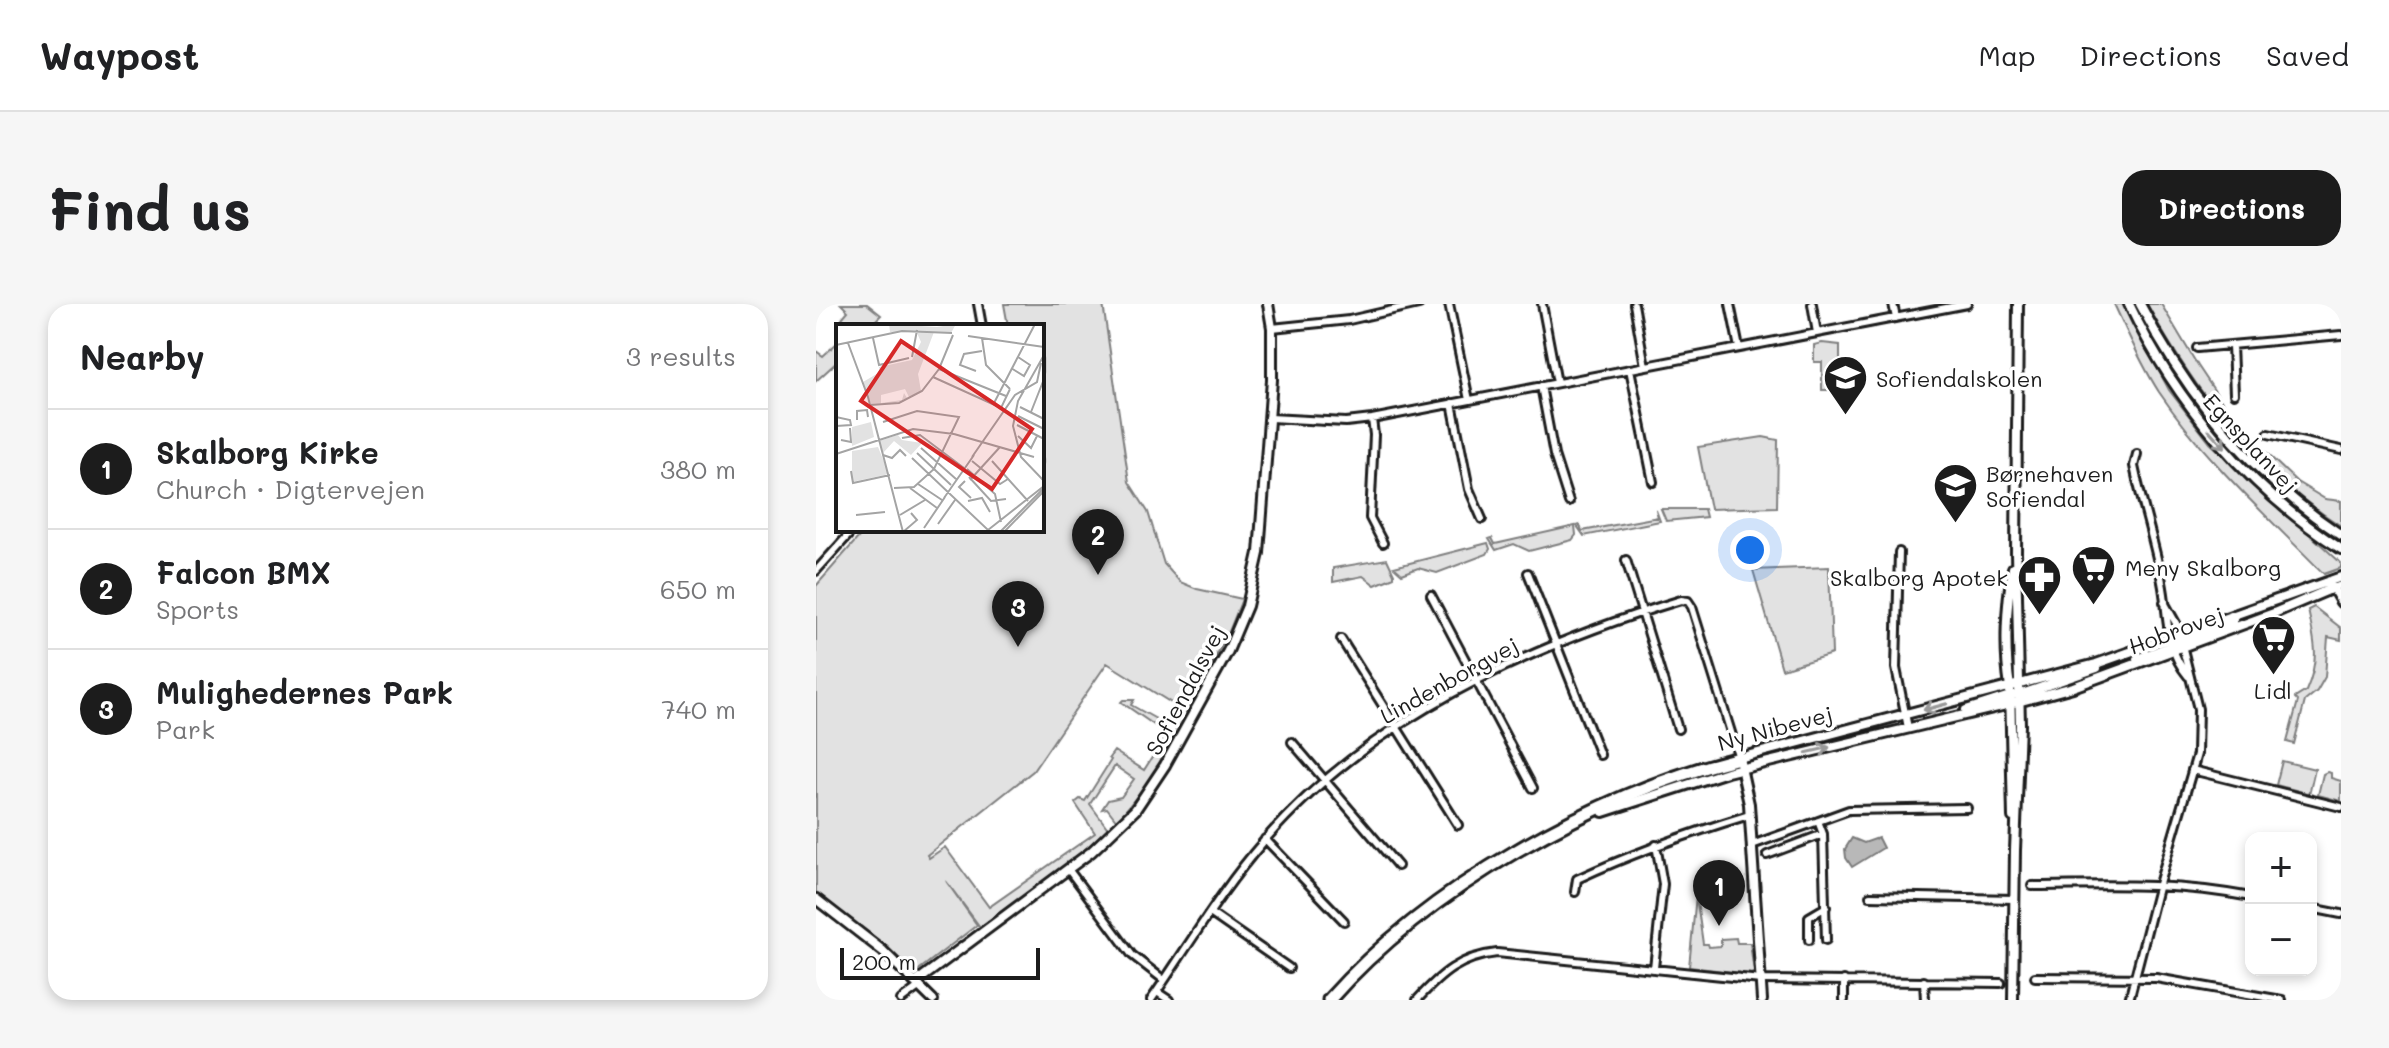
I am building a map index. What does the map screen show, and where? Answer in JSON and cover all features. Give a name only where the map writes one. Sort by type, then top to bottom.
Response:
[{"type":"highway","name":"Ny Nibevej","points":[[1329,1000],[1386,943],[1464,886],[1591,810],[1628,794],[1740,764]]},
{"type":"highway","name":"Ny Nibevej","points":[[1558,829],[1603,812]]},
{"type":"main road","name":"Sofiendalsvej","points":[[918,984],[1115,831],[1154,784],[1236,635],[1257,567],[1270,418],[1272,328],[1268,304]]},
{"type":"main road","points":[[2013,1000],[2018,304]]},
{"type":"main road","name":"Egnsplanvej","points":[[2129,304],[2171,378],[2207,429],[2290,512],[2341,549]]},
{"type":"main road","name":"Egnsplanvej","points":[[2140,304],[2188,386],[2222,429],[2279,487],[2341,535]]},
{"type":"main road","points":[[2015,850],[2019,766],[2015,695],[2008,672],[2009,590],[2016,553]]},
{"type":"main road","points":[[2338,582],[2341,602]]},
{"type":"main road","name":"Hobrovej","points":[[2015,695],[2126,654],[2177,642],[2338,582]]},
{"type":"main road","name":"Hobrovej","points":[[2015,695],[2102,677],[2303,590],[2338,582]]},
{"type":"main road","name":"Ny Nibevej","points":[[1603,812],[1740,764],[1905,715],[2015,695]]},
{"type":"main road","name":"Ny Nibevej","points":[[1740,764],[1908,728],[2015,695]]},
{"type":"main road","points":[[1740,764],[1752,845],[1762,1000]]},
{"type":"main road","points":[[816,899],[855,927],[933,1000]]},
{"type":"street","points":[[978,304],[982,324]]},
{"type":"street","points":[[1272,328],[1349,320],[1419,304]]},
{"type":"street","points":[[1449,304],[1469,400]]},
{"type":"street","points":[[1542,304],[1557,383]]},
{"type":"street","points":[[1634,304],[1645,366]]},
{"type":"street","points":[[1730,304],[1739,348]]},
{"type":"street","points":[[1812,304],[1817,333]]},
{"type":"street","points":[[1893,304],[1896,318]]},
{"type":"street","points":[[1270,418],[1346,422],[1372,419],[1967,304]]},
{"type":"street","points":[[2197,348],[2341,335]]},
{"type":"street","points":[[2232,345],[2234,394]]},
{"type":"street","points":[[1630,369],[1653,482]]},
{"type":"street","points":[[1541,386],[1554,455],[1569,502]]},
{"type":"street","points":[[1452,403],[1469,489],[1482,519]]},
{"type":"street","points":[[1372,419],[1370,518],[1383,543]]},
{"type":"street","points":[[2268,434],[2341,450]]},
{"type":"street","points":[[2129,1000],[2197,754],[2198,709],[2188,676],[2180,667],[2175,618],[2164,602],[2134,466],[2137,454]]},
{"type":"street","points":[[816,571],[851,532]]},
{"type":"street","points":[[1899,552],[1896,668],[1908,728]]},
{"type":"street","points":[[1626,560],[1678,729]]},
{"type":"street","points":[[1528,573],[1600,755]]},
{"type":"street","points":[[1431,595],[1533,788]]},
{"type":"street","name":"Lindenborgvej","points":[[1151,1000],[1265,839],[1325,780],[1396,728],[1477,680],[1556,644],[1642,612],[1681,600],[1688,601],[1740,764]]},
{"type":"street","points":[[1341,639],[1458,825]]},
{"type":"street","points":[[1292,742],[1398,866]]},
{"type":"street","points":[[2192,770],[2341,807]]},
{"type":"street","points":[[1752,845],[1849,810],[1967,808]]},
{"type":"street","points":[[1575,892],[1577,879],[1656,845],[1749,815]]},
{"type":"street","points":[[1818,821],[1823,834],[1826,940]]},
{"type":"street","points":[[1767,855],[1823,834]]},
{"type":"street","points":[[1265,839],[1344,921]]},
{"type":"street","points":[[1654,968],[1663,884],[1656,845]]},
{"type":"street","points":[[1068,869],[1132,955],[1164,980]]},
{"type":"street","points":[[2032,886],[2159,884],[2245,896]]},
{"type":"street","points":[[1870,896],[2015,899]]},
{"type":"street","points":[[1809,940],[1809,917],[1826,907]]},
{"type":"street","points":[[2317,909],[2341,914]]},
{"type":"street","points":[[1210,913],[1289,968]]},
{"type":"street","points":[[1417,1000],[1454,965],[1481,955],[1522,954],[1761,980],[2001,983]]},
{"type":"street","points":[[2035,977],[2156,978],[2282,1000]]},
{"type":"street","points":[[1844,980],[1844,1000]]},
{"type":"street","points":[[1924,981],[1925,1000]]},
{"type":"street","points":[[901,1000],[918,984]]},
{"type":"street","points":[[1157,992],[1169,1000]]},
{"type":"shaded area","points":[[841,304],[867,304],[881,315],[872,324],[848,324],[842,318],[848,311]]},
{"type":"shaded area","points":[[1004,304],[1103,304],[1129,482],[1148,512],[1164,564],[1180,582],[1242,599],[1228,634],[1186,712],[1107,663],[1033,771],[927,855],[929,858],[945,847],[989,907],[1095,833],[1075,803],[1080,799],[1085,801],[1114,751],[1144,770],[1167,734],[1121,702],[1123,700],[1134,700],[1131,705],[1174,729],[1177,725],[1181,727],[1147,784],[1117,821],[1107,808],[1102,809],[1108,800],[1121,797],[1134,779],[1115,766],[1090,804],[1109,830],[980,927],[946,881],[977,925],[916,972],[816,892],[816,586],[863,532],[1044,532],[1044,324],[1008,324]]},
{"type":"shaded area","points":[[2114,304],[2123,304],[2169,390],[2210,443],[2341,563],[2341,568],[2324,574],[2196,441],[2152,381]]},
{"type":"shaded area","points":[[2147,304],[2161,304],[2238,426],[2297,482],[2325,499],[2341,501],[2341,526],[2282,481],[2230,428],[2186,368]]},
{"type":"shaded area","points":[[836,344],[836,363],[816,381],[816,351],[823,356]]},
{"type":"shaded area","points":[[1814,345],[1840,345],[1840,390],[1822,390],[1822,362],[1814,362]]},
{"type":"shaded area","points":[[1763,437],[1778,440],[1777,507],[1710,509],[1698,447]]},
{"type":"shaded area","points":[[1661,509],[1704,509],[1706,517],[1666,521]]},
{"type":"shaded area","points":[[1656,510],[1660,521],[1584,536],[1577,526],[1580,525],[1582,531],[1658,517]]},
{"type":"shaded area","points":[[1575,526],[1576,535],[1572,540],[1529,551],[1514,544],[1496,550],[1489,539],[1492,538],[1495,544]]},
{"type":"shaded area","points":[[1488,543],[1490,549],[1487,554],[1437,573],[1418,568],[1402,574],[1394,567]]},
{"type":"shaded area","points":[[1387,559],[1394,577],[1375,585],[1363,576],[1333,582],[1333,568]]},
{"type":"shaded area","points":[[1829,567],[1832,654],[1782,669],[1753,570]]},
{"type":"shaded area","points":[[2314,607],[2341,628],[2341,640],[2328,637],[2325,677],[2317,691],[2305,701],[2294,744],[2287,742],[2298,701],[2295,698],[2306,691],[2315,660],[2308,610]]},
{"type":"shaded area","points":[[2282,761],[2315,769],[2310,791],[2307,793],[2276,785]]},
{"type":"shaded area","points":[[2331,773],[2331,778],[2341,781],[2341,801],[2318,795],[2323,774]]},
{"type":"shaded area","points":[[1852,838],[1864,843],[1878,838],[1883,848],[1852,867],[1845,849]]},
{"type":"shaded area","points":[[1696,895],[1703,944],[1721,946],[1721,939],[1736,938],[1737,943],[1750,943],[1754,972],[1689,967]]},
{"type":"place","name":"Sofiendalskolen","points":[[1845,417]]},
{"type":"place","name":"Børnehaven Sofiendal","points":[[1955,525]]},
{"type":"place","name":"Falcon BMX","points":[[1098,575]]},
{"type":"place","name":"Meny Skalborg","points":[[2094,606]]},
{"type":"place","name":"Skalborg Apotek","points":[[2039,616]]},
{"type":"place","name":"Mulighedernes Park","points":[[1018,647]]},
{"type":"place","name":"Lidl","points":[[2273,676]]},
{"type":"place","name":"Skalborg Kirke","points":[[1719,926]]}]
